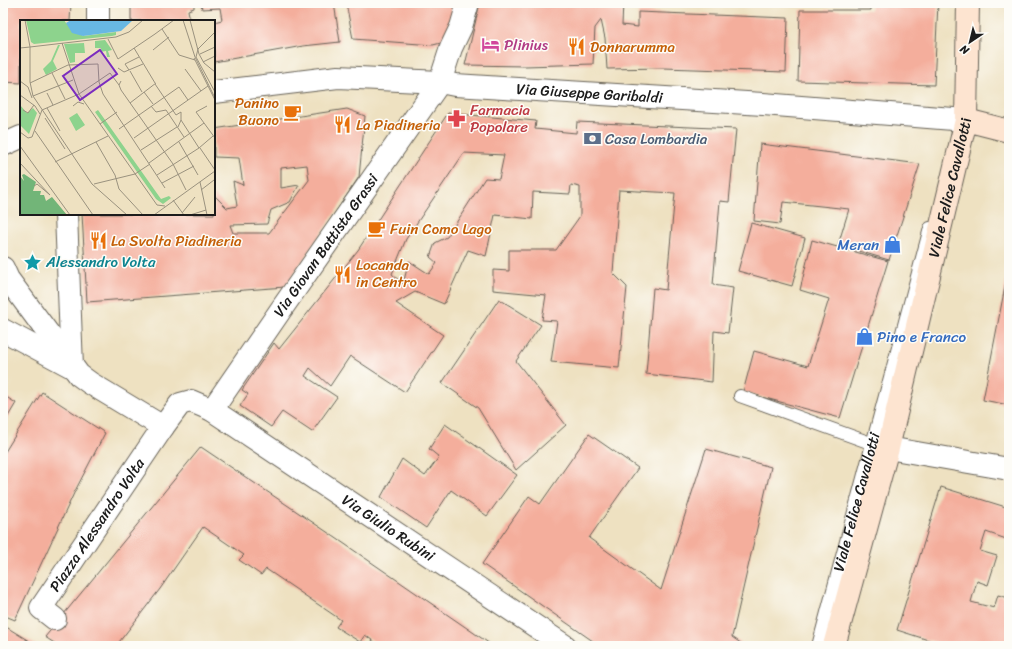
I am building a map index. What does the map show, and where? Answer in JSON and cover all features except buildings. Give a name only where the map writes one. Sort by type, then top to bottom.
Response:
[{"type":"street","points":[[98,3],[98,20]]},
{"type":"street","name":"Via Giovan Battista Grassi","points":[[212,410],[440,82],[451,48],[461,27],[468,3]]},
{"type":"street","name":"Viale Felice Cavallotti","points":[[834,646],[880,446],[966,120],[968,3]]},
{"type":"street","name":"Via Giuseppe Garibaldi","points":[[215,92],[338,77],[440,82],[763,104],[966,120]]},
{"type":"street","points":[[966,120],[1009,131]]},
{"type":"street","points":[[3,145],[20,137]]},
{"type":"street","points":[[66,215],[72,367]]},
{"type":"street","points":[[3,268],[8,279],[79,375],[163,427]]},
{"type":"street","points":[[3,330],[72,367]]},
{"type":"street","name":"Piazza Alessandro Volta","points":[[55,619],[40,608],[180,404],[191,401],[212,410]]},
{"type":"street","name":"Via Giulio Rubini","points":[[212,410],[565,646]]},
{"type":"street","points":[[880,446],[1009,469]]},
{"type":"lane","points":[[740,396],[880,446]]},
{"type":"lane","name":"Viale Felice Cavallotti","points":[[818,646],[880,446]]},
{"type":"place","name":"Plinius","points":[[491,45]]},
{"type":"place","name":"Donnarumma","points":[[577,47]]},
{"type":"place","name":"Panino Buono","points":[[292,112]]},
{"type":"place","name":"Farmacia Popolare","points":[[457,119]]},
{"type":"place","name":"La Piadineria","points":[[343,125]]},
{"type":"place","name":"Casa Lombardia","points":[[592,139]]},
{"type":"place","name":"Fuin Como Lago","points":[[377,229]]},
{"type":"place","name":"La Svolta Piadineria","points":[[98,241]]},
{"type":"place","name":"Meran","points":[[892,245]]},
{"type":"place","name":"Alessandro Volta","points":[[33,262]]},
{"type":"place","name":"Locanda in Centro","points":[[343,274]]},
{"type":"place","name":"Pino e Franco","points":[[864,337]]}]
